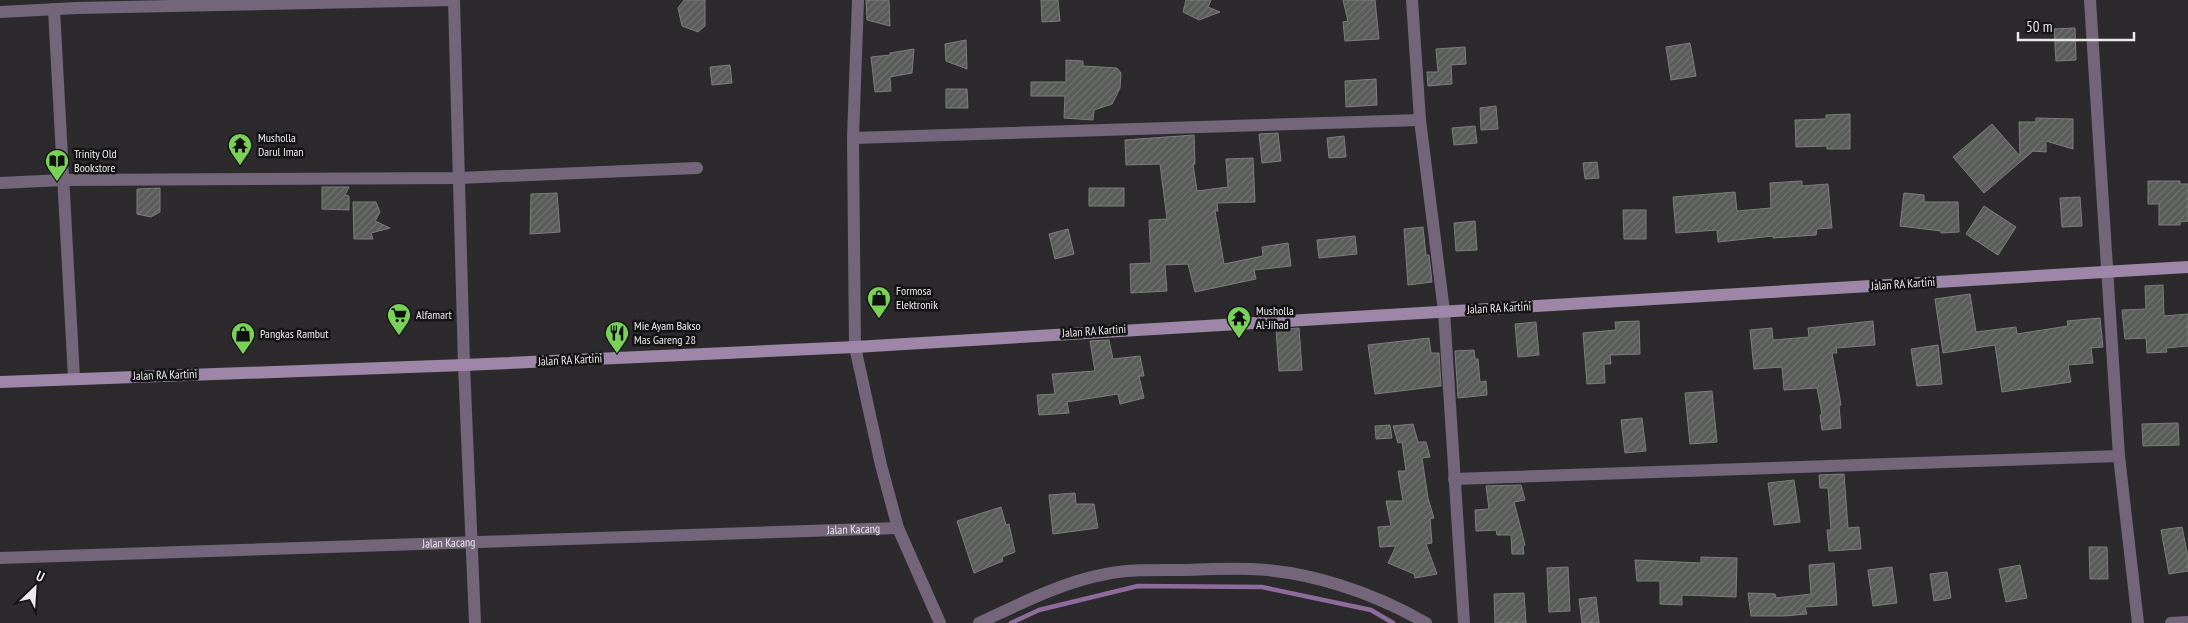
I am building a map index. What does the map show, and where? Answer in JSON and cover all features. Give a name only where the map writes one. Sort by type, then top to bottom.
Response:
[{"type":"main road","name":"Jalan RA Kartini","points":[[0,382],[464,366],[855,347],[2188,268]]},
{"type":"street","points":[[0,12],[54,9],[454,0],[464,366],[474,623]]},
{"type":"street","points":[[858,0],[853,138],[855,347],[881,465],[898,528],[940,623]]},
{"type":"street","points":[[1412,0],[1420,120],[1444,311],[1464,623]]},
{"type":"street","points":[[2090,0],[2119,456],[2138,623]]},
{"type":"street","points":[[54,9],[74,378]]},
{"type":"street","points":[[853,138],[1420,120]]},
{"type":"street","points":[[0,183],[63,180],[458,178],[697,168]]},
{"type":"street","points":[[1454,479],[2119,456]]},
{"type":"street","name":"Jalan Kacang","points":[[0,558],[898,528]]},
{"type":"street","points":[[979,623],[1057,588],[1105,574],[1140,570],[1251,569],[1312,578],[1360,592],[1404,610],[1426,623]]},
{"type":"street","points":[[2171,623],[2188,622]]},
{"type":"building","points":[[684,0],[705,0],[705,26],[698,32],[682,26],[678,8]]},
{"type":"building","points":[[866,0],[889,0],[890,26],[867,20]]},
{"type":"building","points":[[1041,0],[1058,0],[1060,21],[1042,22]]},
{"type":"building","points":[[1186,0],[1211,0],[1208,7],[1220,12],[1199,20],[1183,12]]},
{"type":"building","points":[[1343,0],[1375,0],[1379,39],[1345,41],[1343,22],[1348,21]]},
{"type":"building","points":[[2075,28],[2076,60],[2056,61],[2054,29]]},
{"type":"building","points":[[966,40],[967,69],[946,61],[945,44]]},
{"type":"building","points":[[1690,43],[1696,76],[1671,80],[1666,47]]},
{"type":"building","points":[[1465,47],[1466,64],[1451,65],[1452,84],[1428,86],[1427,72],[1438,72],[1436,49]]},
{"type":"building","points":[[914,49],[912,73],[890,77],[891,91],[875,92],[871,57],[890,55],[890,53]]},
{"type":"building","points":[[1066,60],[1083,61],[1083,66],[1117,68],[1121,73],[1120,88],[1112,104],[1094,110],[1093,120],[1064,118],[1065,96],[1031,96],[1031,82],[1066,82]]},
{"type":"building","points":[[730,65],[732,83],[712,85],[710,67]]},
{"type":"building","points":[[1376,79],[1377,105],[1346,107],[1345,81]]},
{"type":"building","points":[[946,89],[967,89],[968,108],[946,108]]},
{"type":"building","points":[[1496,106],[1498,129],[1481,130],[1480,108]]},
{"type":"building","points":[[1850,114],[1850,149],[1827,149],[1827,146],[1796,147],[1795,120],[1826,119],[1826,115]]},
{"type":"building","points":[[2036,118],[2073,119],[2073,149],[2046,141],[2046,152],[2033,151],[1984,193],[1953,157],[1992,124],[2020,156],[2019,122],[2036,122]]},
{"type":"building","points":[[1475,126],[1477,143],[1454,145],[1452,128]]},
{"type":"building","points":[[1278,133],[1281,161],[1262,163],[1259,134]]},
{"type":"building","points":[[1194,135],[1195,164],[1193,164],[1197,191],[1228,187],[1226,159],[1253,158],[1255,202],[1217,203],[1218,211],[1215,211],[1224,264],[1263,256],[1262,247],[1288,243],[1291,266],[1254,270],[1256,279],[1195,292],[1188,264],[1165,265],[1167,291],[1131,293],[1130,264],[1151,263],[1149,220],[1167,219],[1160,164],[1126,165],[1125,140]]},
{"type":"building","points":[[1344,136],[1346,157],[1329,158],[1327,138]]},
{"type":"building","points":[[1597,162],[1599,178],[1585,179],[1583,163]]},
{"type":"building","points":[[1802,181],[1802,186],[1828,184],[1832,228],[1817,229],[1816,235],[1773,238],[1773,236],[1718,242],[1717,230],[1676,233],[1673,197],[1735,192],[1737,211],[1771,208],[1770,183]]},
{"type":"building","points":[[2148,181],[2180,181],[2180,184],[2188,184],[2188,221],[2180,222],[2180,225],[2159,225],[2159,204],[2148,204]]},
{"type":"building","points":[[322,187],[349,187],[345,195],[349,196],[349,210],[322,209]]},
{"type":"building","points":[[160,188],[160,212],[151,217],[137,214],[137,189]]},
{"type":"building","points":[[1089,188],[1124,188],[1124,206],[1089,206]]},
{"type":"building","points":[[557,193],[560,232],[530,234],[531,194]]},
{"type":"building","points":[[1904,193],[1924,195],[1924,202],[1958,202],[1959,232],[1941,233],[1941,231],[1900,226]]},
{"type":"building","points":[[2080,197],[2082,226],[2062,227],[2060,198]]},
{"type":"building","points":[[353,202],[376,202],[380,212],[375,221],[390,228],[371,233],[373,239],[354,239]]},
{"type":"building","points":[[1984,206],[2016,227],[1998,255],[1966,234]]},
{"type":"building","points":[[1623,210],[1646,210],[1646,239],[1624,239]]},
{"type":"building","points":[[1475,221],[1477,250],[1456,251],[1454,223]]},
{"type":"building","points":[[1423,227],[1426,255],[1429,255],[1432,282],[1408,285],[1404,229]]},
{"type":"building","points":[[1068,229],[1074,254],[1055,259],[1049,234]]},
{"type":"building","points":[[1355,236],[1357,254],[1319,258],[1317,240]]},
{"type":"building","points":[[2163,285],[2164,316],[2188,314],[2188,346],[2166,348],[2167,352],[2147,353],[2146,338],[2125,339],[2122,310],[2146,309],[2145,286]]},
{"type":"building","points":[[1970,294],[1976,332],[2016,327],[2017,334],[2068,326],[2067,321],[2100,318],[2103,347],[2091,348],[2093,363],[2068,365],[2071,382],[2002,392],[1995,345],[1943,353],[1935,299]]},
{"type":"building","points":[[1639,321],[1640,354],[1610,355],[1611,364],[1604,364],[1605,383],[1587,384],[1583,333],[1616,330],[1615,322]]},
{"type":"building","points":[[1873,321],[1875,345],[1836,348],[1837,353],[1832,353],[1841,405],[1839,406],[1841,428],[1822,430],[1820,415],[1822,414],[1817,388],[1784,390],[1782,367],[1754,369],[1750,330],[1772,328],[1773,340],[1809,337],[1808,328]]},
{"type":"building","points":[[1536,322],[1539,355],[1518,357],[1515,324]]},
{"type":"building","points":[[1299,328],[1302,370],[1279,371],[1276,330]]},
{"type":"building","points":[[1429,338],[1431,353],[1439,353],[1441,386],[1375,394],[1368,345]]},
{"type":"building","points":[[1109,340],[1113,359],[1140,356],[1144,376],[1139,376],[1144,398],[1120,404],[1118,394],[1067,402],[1069,413],[1039,415],[1037,395],[1055,394],[1052,374],[1095,371],[1090,341]]},
{"type":"building","points":[[1938,345],[1942,384],[1917,386],[1911,349]]},
{"type":"building","points":[[1474,350],[1475,359],[1478,359],[1480,382],[1486,381],[1487,395],[1458,398],[1455,351]]},
{"type":"building","points":[[1712,391],[1717,442],[1690,444],[1685,393]]},
{"type":"building","points":[[1642,418],[1646,451],[1625,453],[1621,420]]},
{"type":"building","points":[[2178,423],[2179,445],[2143,446],[2142,424]]},
{"type":"building","points":[[1413,424],[1418,442],[1426,442],[1430,457],[1422,458],[1428,498],[1434,518],[1430,519],[1432,543],[1426,544],[1437,574],[1415,578],[1414,574],[1388,563],[1396,546],[1380,547],[1378,527],[1391,526],[1386,501],[1403,501],[1398,471],[1406,471],[1402,442],[1398,443],[1393,426]]},
{"type":"building","points":[[1390,425],[1392,438],[1376,439],[1375,426]]},
{"type":"building","points":[[1844,474],[1848,528],[1859,527],[1861,549],[1829,551],[1827,530],[1831,530],[1828,488],[1820,488],[1819,475]]},
{"type":"building","points":[[1794,480],[1800,522],[1774,525],[1768,483]]},
{"type":"building","points":[[1521,485],[1525,500],[1514,502],[1525,545],[1523,546],[1524,554],[1512,554],[1511,535],[1497,535],[1496,530],[1476,531],[1475,510],[1489,509],[1486,486]]},
{"type":"building","points":[[1075,493],[1076,504],[1094,504],[1098,528],[1053,534],[1049,495]]},
{"type":"building","points":[[1001,507],[1006,525],[1009,524],[1015,552],[1002,557],[1003,561],[974,573],[957,521]]},
{"type":"building","points":[[2182,527],[2188,557],[2188,571],[2169,574],[2161,530]]},
{"type":"building","points":[[2089,547],[2107,547],[2108,579],[2090,579]]},
{"type":"building","points":[[1701,557],[1737,558],[1736,597],[1682,595],[1682,605],[1660,604],[1660,581],[1637,581],[1635,560],[1701,563]]},
{"type":"building","points":[[1834,563],[1837,605],[1805,607],[1807,614],[1751,616],[1748,593],[1775,594],[1776,598],[1811,594],[1809,565]]},
{"type":"building","points":[[2020,565],[2027,598],[2006,602],[1999,569]]},
{"type":"building","points":[[1568,567],[1570,611],[1549,612],[1547,568]]},
{"type":"building","points":[[1892,567],[1897,603],[1873,606],[1868,570]]},
{"type":"building","points":[[1947,572],[1951,598],[1934,601],[1930,574]]},
{"type":"building","points":[[1524,593],[1526,623],[1495,623],[1494,594]]},
{"type":"building","points":[[1596,597],[1599,623],[1582,623],[1579,599]]},
{"type":"waterway","points":[[1011,623],[1039,610],[1138,586],[1262,587],[1371,610],[1393,623]]},
{"type":"place","name":"Musholla Darul Iman","points":[[240,166]]},
{"type":"place","name":"Trinity Old Bookstore","points":[[57,182]]},
{"type":"place","name":"Formosa Elektronik","points":[[879,319]]},
{"type":"place","name":"Alfamart","points":[[399,336]]},
{"type":"place","name":"Musholla Al-Jihad","points":[[1239,339]]},
{"type":"place","name":"Mie Ayam Bakso Mas Gareng 28","points":[[617,354]]},
{"type":"place","name":"Pangkas Rambut","points":[[243,355]]}]
